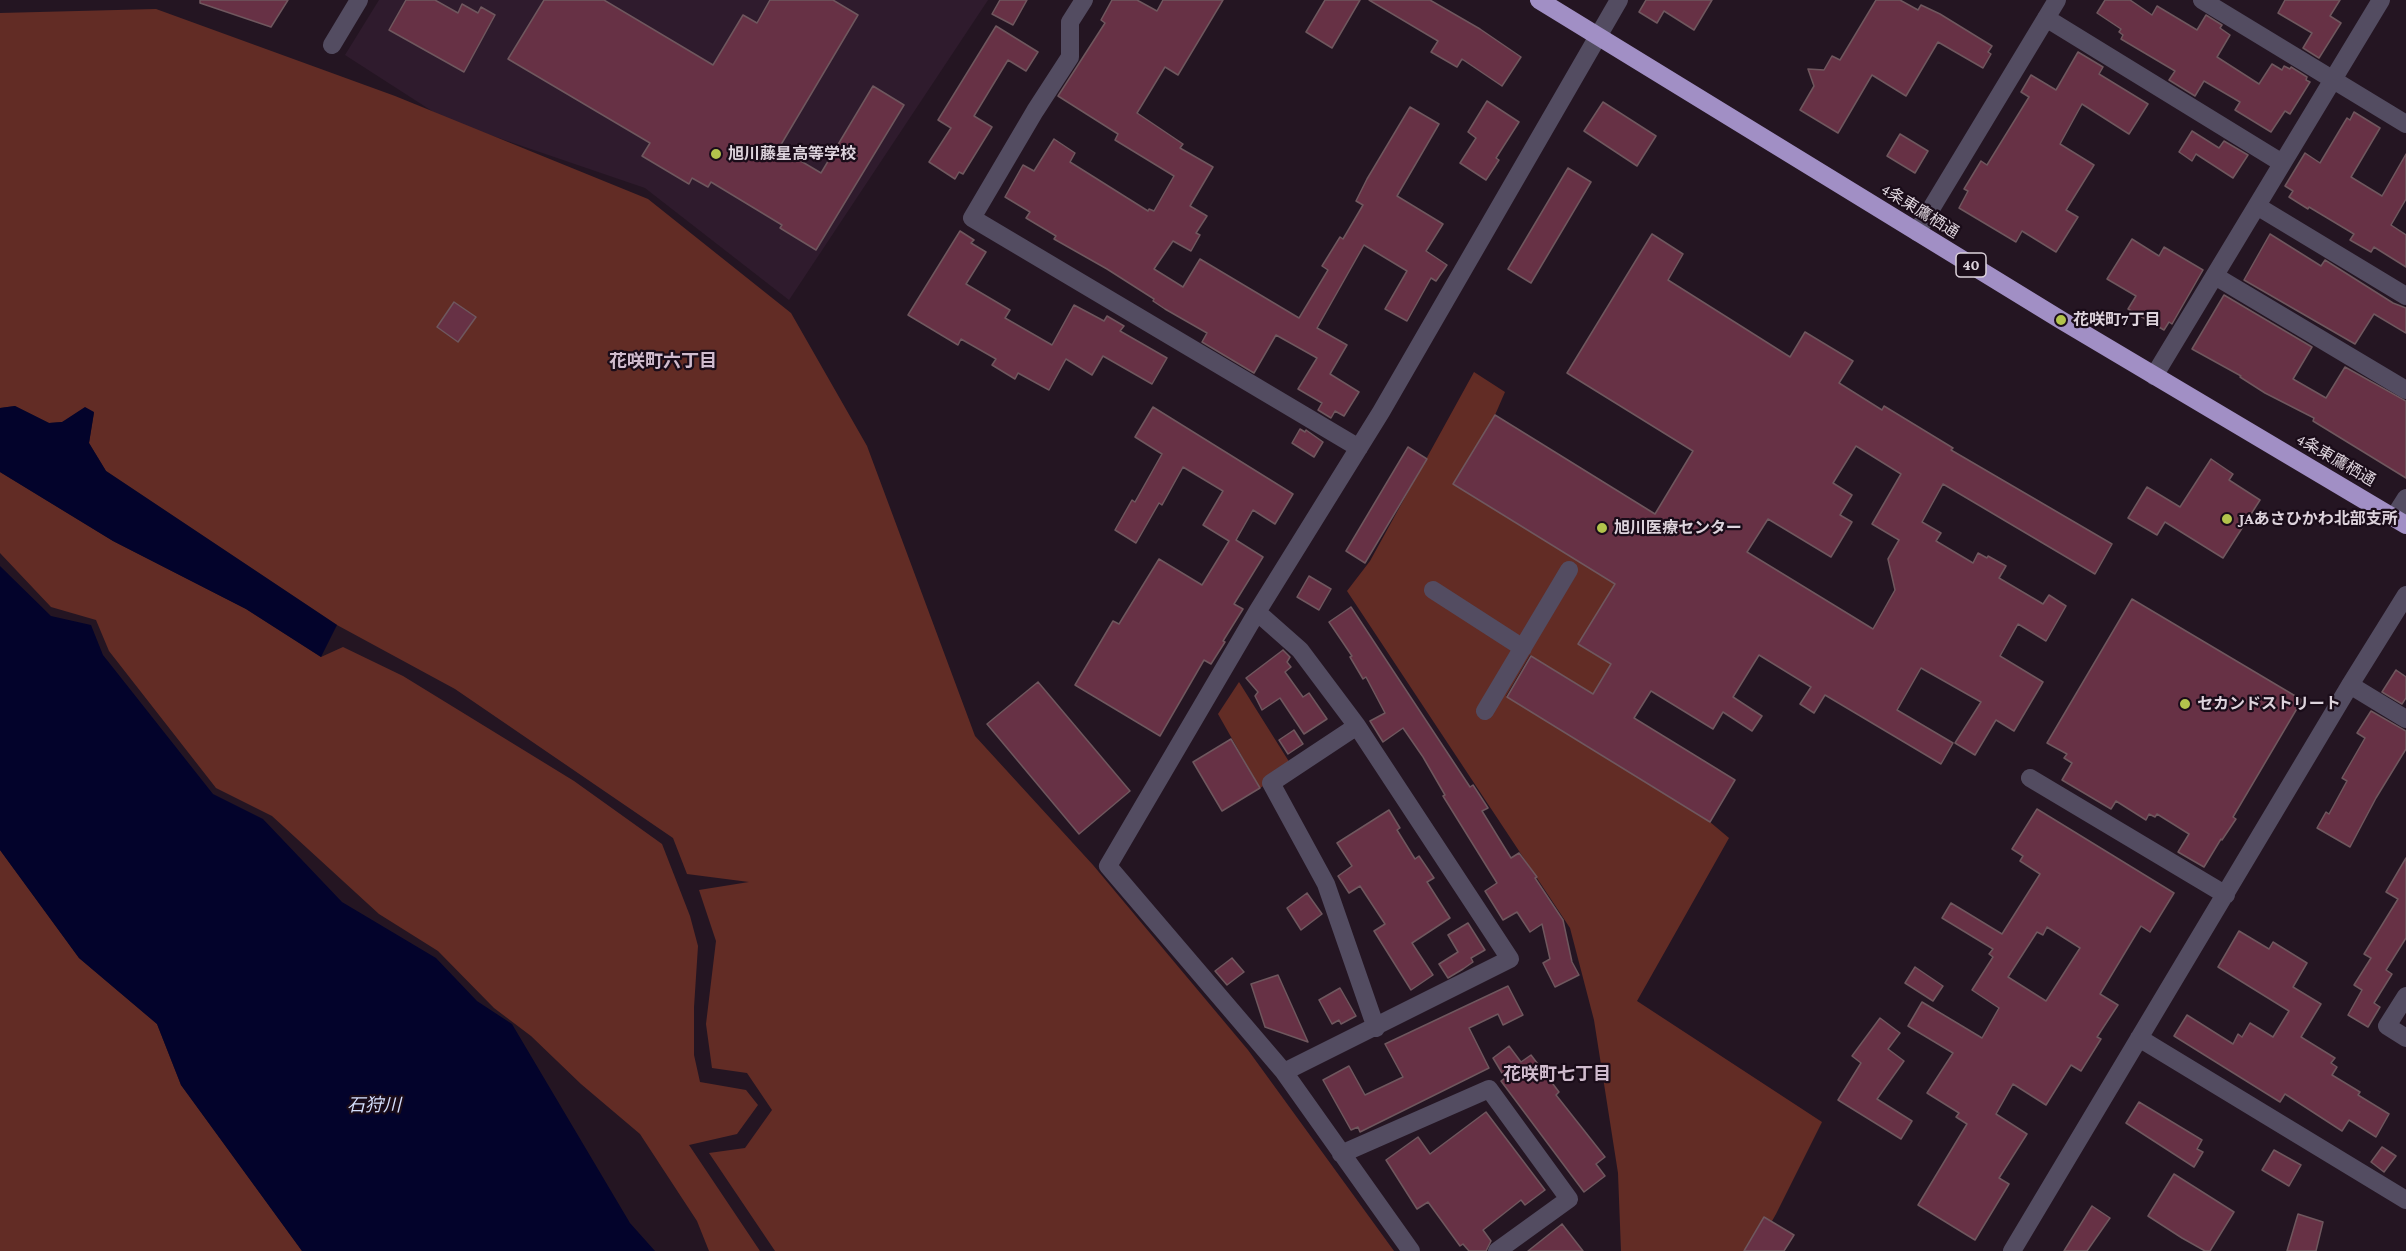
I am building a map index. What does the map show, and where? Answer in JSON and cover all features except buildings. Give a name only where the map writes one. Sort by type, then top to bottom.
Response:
[{"type":"highway","name":"4条東鷹栖通","points":[[1539,0],[2154,376],[2400,521]]},
{"type":"street","points":[[332,45],[359,0]]},
{"type":"street","points":[[1084,0],[1070,22],[1070,57],[1035,111],[972,218],[1359,448]]},
{"type":"street","points":[[1411,1251],[1284,1072],[1108,866],[1257,612],[1359,448],[1619,0]]},
{"type":"street","points":[[2202,0],[2406,124]]},
{"type":"street","points":[[2154,376],[2381,0]]},
{"type":"street","points":[[1917,232],[2053,5],[2282,163]]},
{"type":"street","points":[[2256,206],[2406,296]]},
{"type":"street","points":[[2215,276],[2406,390]]},
{"type":"street","points":[[2400,521],[2406,498]]},
{"type":"street","points":[[1485,711],[1569,570]]},
{"type":"street","points":[[1433,590],[1523,648]]},
{"type":"street","points":[[2012,1251],[2406,595]]},
{"type":"street","points":[[1257,612],[1300,650],[1357,726],[1510,959],[1284,1072]]},
{"type":"street","points":[[2350,685],[2406,719]]},
{"type":"street","points":[[1357,726],[1271,783],[1326,884],[1376,1028]]},
{"type":"street","points":[[2030,778],[2226,895]]},
{"type":"street","points":[[2406,996],[2387,1026],[2406,1038]]},
{"type":"street","points":[[2139,1038],[2406,1200]]},
{"type":"street","points":[[1341,1154],[1489,1089],[1569,1199],[1497,1251]]},
{"type":"shaded area","name":"旭川藤星高等学校","points":[[379,0],[988,0],[789,300],[645,188],[446,120],[345,55]]},
{"type":"shaded area","points":[[156,9],[395,96],[648,199],[791,313],[867,446],[975,736],[1093,865],[1248,1050],[1394,1251],[775,1251],[709,1153],[745,1148],[772,1110],[747,1073],[712,1068],[706,1024],[716,941],[699,890],[749,882],[687,874],[673,838],[455,689],[337,625],[106,471],[89,443],[94,413],[62,422],[49,423],[15,406],[0,408],[0,13]]},
{"type":"shaded area","points":[[1474,372],[1505,392],[1495,415],[1453,484],[1625,590],[1578,644],[1611,664],[1593,694],[1530,655],[1506,696],[1710,822],[1729,838],[1637,1001],[1822,1122],[1755,1251],[1621,1251],[1618,1173],[1594,1020],[1570,928],[1347,591],[1370,561]]},
{"type":"shaded area","points":[[0,472],[113,541],[246,609],[321,657],[343,647],[403,676],[574,781],[662,844],[690,916],[698,946],[694,1055],[700,1082],[746,1090],[758,1105],[737,1134],[689,1145],[760,1251],[709,1251],[697,1221],[640,1134],[581,1084],[531,1036],[494,1008],[438,951],[379,914],[272,816],[216,788],[109,651],[96,620],[51,607],[0,553]]},
{"type":"shaded area","points":[[1239,682],[1293,768],[1260,788],[1218,714]]},
{"type":"shaded area","points":[[0,850],[79,958],[157,1024],[181,1085],[302,1251],[0,1251]]},
{"type":"water","points":[[15,406],[49,423],[62,422],[85,407],[94,412],[89,443],[106,471],[337,625],[321,657],[246,609],[113,541],[0,472],[0,408]]},
{"type":"water","name":"石狩川","points":[[0,566],[51,616],[91,625],[103,655],[213,794],[263,819],[342,902],[436,958],[477,1001],[512,1024],[630,1223],[655,1251],[302,1251],[181,1085],[157,1024],[79,958],[0,850]]},
{"type":"place","name":"旭川藤星高等学校","points":[[716,154]]},
{"type":"place","name":"花咲町7丁目","points":[[2061,320]]},
{"type":"place","name":"JAあさひかわ北部支所","points":[[2227,519]]},
{"type":"place","name":"旭川医療センター","points":[[1602,528]]},
{"type":"place","name":"セカンドストリート","points":[[2185,704]]},
{"type":"district","name":"花咲町六丁目","points":[[663,361]]},
{"type":"district","name":"花咲町七丁目","points":[[1557,1074]]}]
